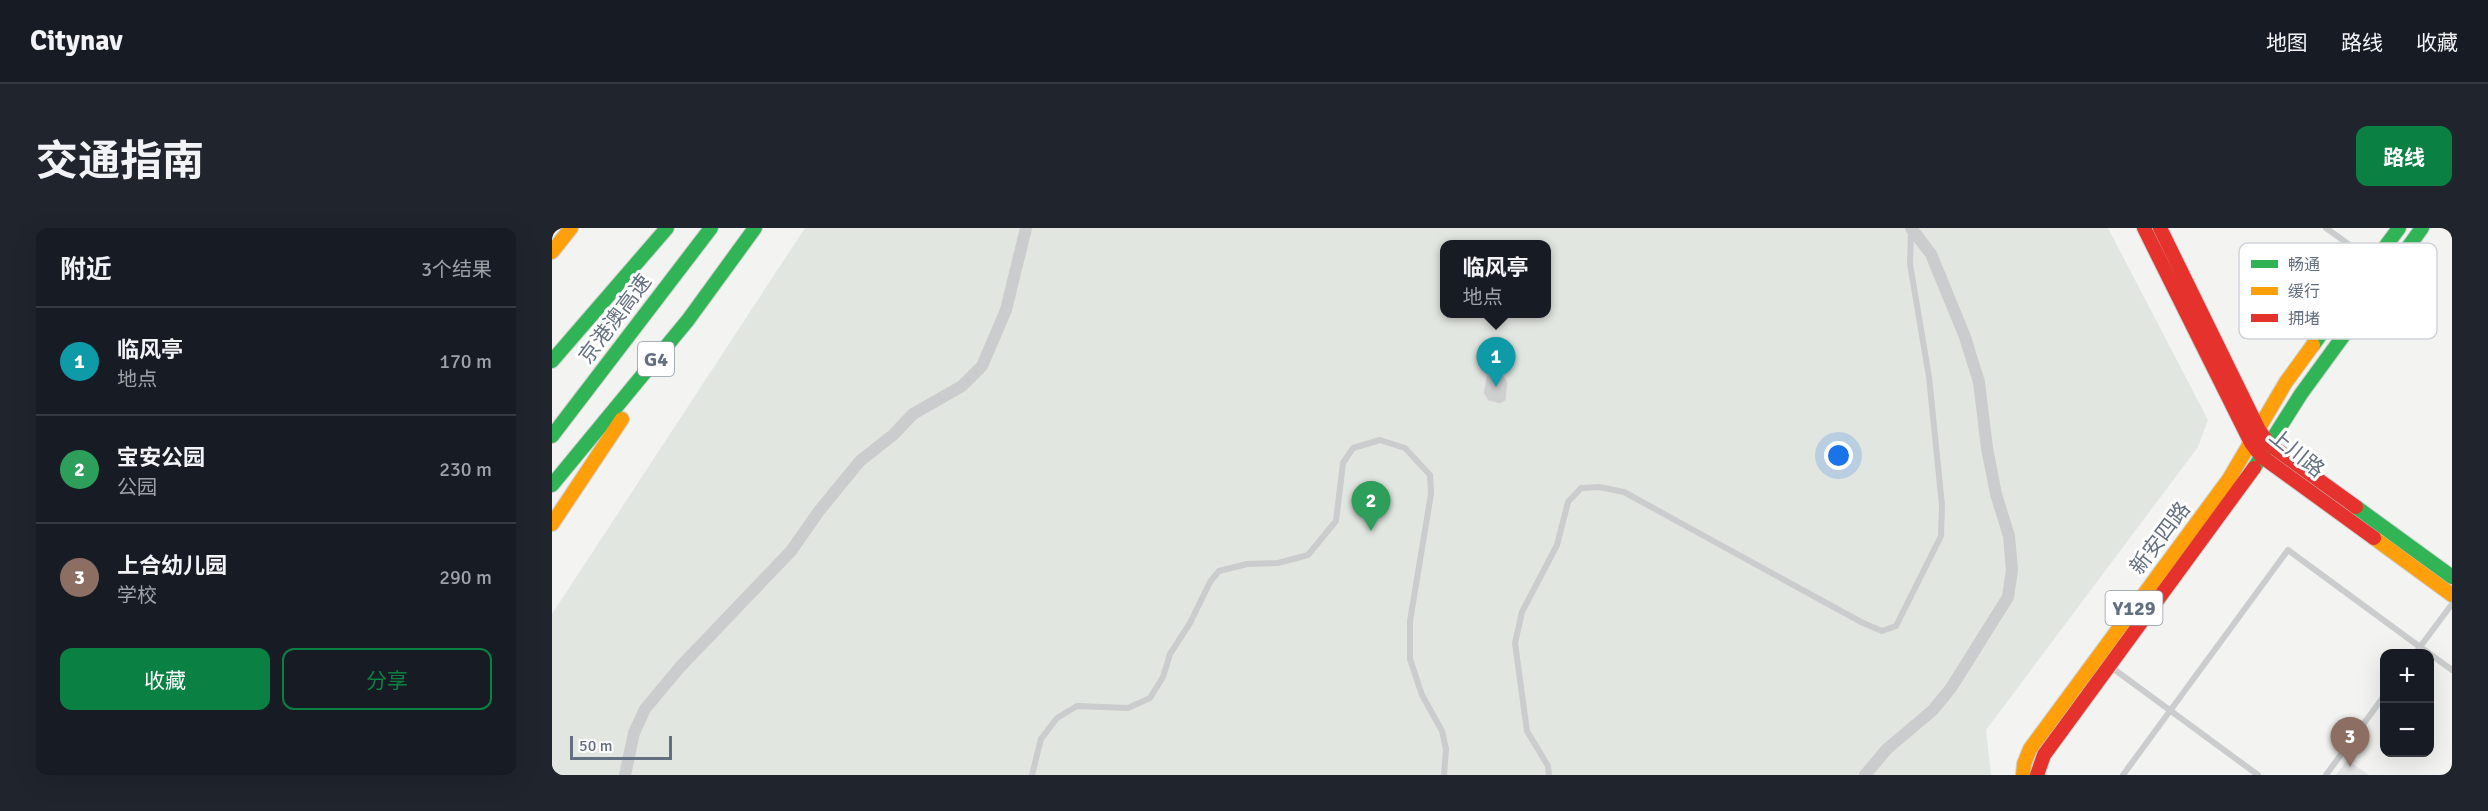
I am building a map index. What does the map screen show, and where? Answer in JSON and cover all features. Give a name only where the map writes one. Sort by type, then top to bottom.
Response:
[{"type":"main road","points":[[552,252],[571,228]]},
{"type":"main road","points":[[552,361],[667,228]]},
{"type":"main road","name":"京港澳高速","points":[[552,435],[711,228]]},
{"type":"main road","name":"G4","points":[[552,485],[688,320],[754,228]]},
{"type":"main road","name":"上川路","points":[[2144,228],[2251,443],[2265,450],[2452,577]]},
{"type":"main road","name":"上川路","points":[[2160,228],[2259,430],[2265,450],[2452,595]]},
{"type":"main road","name":"新安四路","points":[[2388,243],[2399,228]]},
{"type":"main road","name":"Y129","points":[[2411,243],[2422,228]]},
{"type":"main road","points":[[552,524],[688,320]]},
{"type":"main road","name":"新安四路","points":[[2023,775],[2024,764],[2030,749],[2229,479],[2286,382],[2318,339]]},
{"type":"main road","name":"Y129","points":[[2265,450],[2301,394],[2341,339]]},
{"type":"main road","name":"新安四路","points":[[2037,775],[2044,755],[2241,488],[2265,450]]},
{"type":"street","points":[[625,775],[634,732],[645,709],[680,666],[791,551],[819,511],[860,461],[893,435],[913,414],[962,386],[982,366],[1006,310],[1026,228]]},
{"type":"street","points":[[1865,775],[1887,749],[1933,710],[1952,688],[2008,597],[2012,570],[2009,536],[1996,494],[1978,382],[1965,337],[1931,254],[1911,228]]},
{"type":"lane","points":[[1550,775],[1548,766],[1527,731],[1515,643],[1522,612],[1557,545],[1568,502],[1581,488],[1599,487],[1623,492],[1861,622],[1882,631],[1896,626],[1941,536],[1942,505],[1929,377],[1910,264],[1911,228]]},
{"type":"lane","points":[[2326,228],[2347,243]]},
{"type":"lane","points":[[1032,775],[1041,740],[1057,718],[1077,706],[1128,708],[1150,698],[1163,677],[1170,654],[1218,571],[1247,564],[1278,563],[1308,555],[1336,520],[1343,463],[1353,448],[1380,440],[1405,448],[1430,475],[1431,494],[1410,621],[1410,659],[1422,696],[1442,731],[1446,749],[1444,775]]},
{"type":"lane","points":[[2123,775],[2288,550],[2423,649]]},
{"type":"lane","points":[[2420,647],[2452,604]]},
{"type":"lane","points":[[2434,657],[2452,670]]},
{"type":"lane","points":[[2109,666],[2258,775]]},
{"type":"lane","points":[[2326,775],[2380,703]]},
{"type":"shaded area","points":[[805,228],[2108,228],[2208,420],[2198,447],[1986,730],[1991,775],[552,775],[552,614]]},
{"type":"shaded area","points":[[2347,760],[2369,775],[2336,775]]},
{"type":"building","points":[[1500,368],[1508,383],[1506,401],[1500,404],[1488,401],[1483,393],[1487,372]]},
{"type":"traffic: fast","points":[[552,361],[667,228]]},
{"type":"traffic: fast","points":[[552,436],[711,228]]},
{"type":"traffic: fast","points":[[552,485],[688,320],[755,228]]},
{"type":"traffic: fast","points":[[2388,243],[2399,228]]},
{"type":"traffic: fast","points":[[2411,243],[2422,228]]},
{"type":"traffic: fast","points":[[2313,345],[2317,339]]},
{"type":"traffic: fast","points":[[2254,468],[2301,394],[2341,339]]},
{"type":"traffic: fast","points":[[2356,507],[2452,577]]},
{"type":"traffic: slow","points":[[552,252],[571,228]]},
{"type":"traffic: slow","points":[[2023,775],[2024,764],[2030,749],[2229,479],[2286,382],[2313,345]]},
{"type":"traffic: slow","points":[[552,524],[622,419]]},
{"type":"traffic: slow","points":[[2374,538],[2452,595]]},
{"type":"traffic: jam","points":[[2144,228],[2251,443],[2261,456],[2374,538]]},
{"type":"traffic: jam","points":[[2160,228],[2259,430],[2269,444],[2356,507]]},
{"type":"traffic: jam","points":[[2037,775],[2044,755],[2254,468]]},
{"type":"place","name":"临风亭","points":[[1496,387]]},
{"type":"place","name":"宝安公园","points":[[1371,531]]},
{"type":"place","name":"上合幼儿园","points":[[2350,767]]}]
